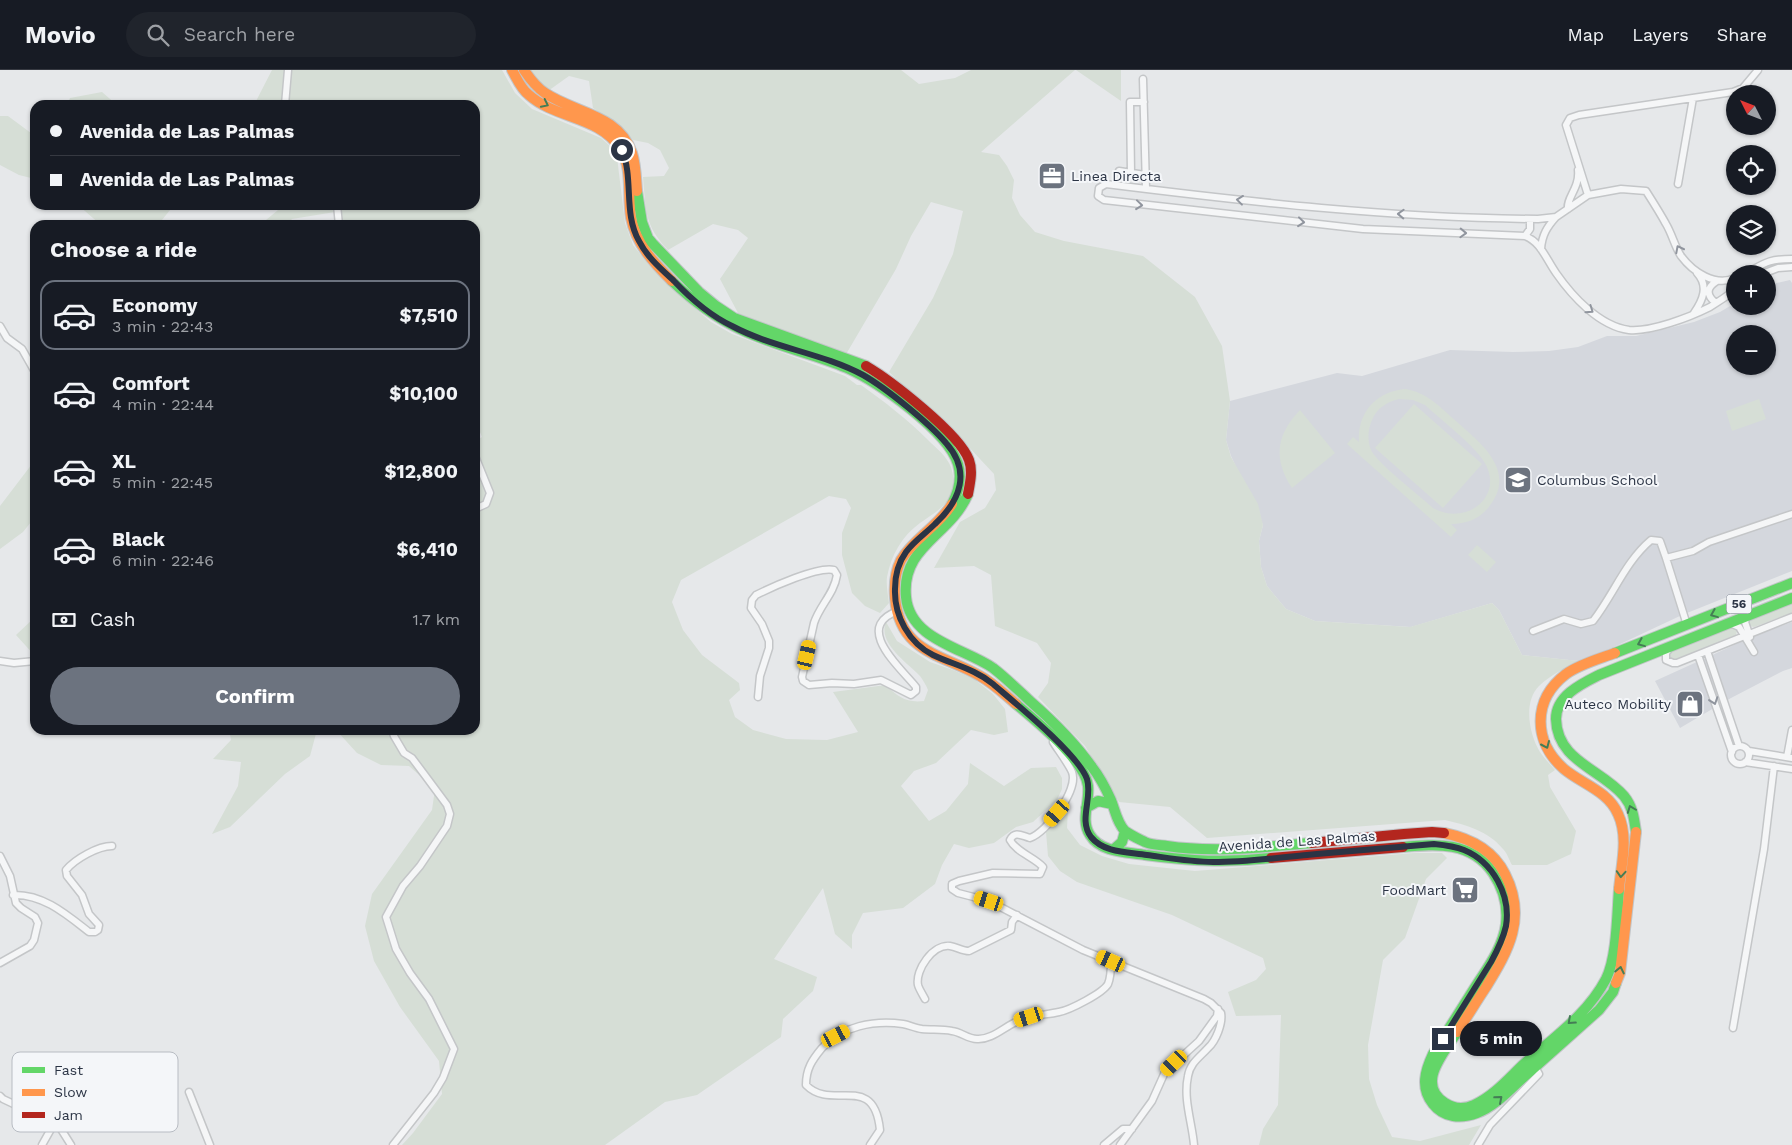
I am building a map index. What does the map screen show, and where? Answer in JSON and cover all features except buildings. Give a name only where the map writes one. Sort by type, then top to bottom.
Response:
[{"type":"main road","name":"Avenida de Las Palmas","points":[[512,70],[524,90],[536,100],[594,125],[617,143],[626,160],[631,221],[637,239],[649,257],[692,299],[734,328],[863,375],[896,399],[944,440],[956,455],[960,468],[958,494],[943,517],[910,547],[900,562],[895,577],[895,600],[902,623],[916,643],[933,655],[970,669],[985,678],[1076,761],[1085,774],[1089,790],[1085,820],[1088,833],[1098,843],[1113,850],[1212,862],[1434,844],[1464,850],[1488,866],[1498,881],[1506,906],[1506,926],[1491,962],[1433,1054],[1424,1076],[1424,1087],[1432,1104],[1446,1115],[1466,1117],[1483,1111],[1599,1010],[1616,986],[1622,962],[1636,832],[1632,810],[1623,794],[1608,780],[1569,753],[1560,742],[1556,726],[1558,709],[1565,697],[1578,687],[1677,643],[1792,598]]},
{"type":"main road","points":[[524,70],[542,93],[612,125],[625,138],[634,157],[638,206],[647,236],[694,289],[719,309],[734,318],[860,363],[877,372],[945,430],[962,448],[968,458],[971,471],[969,491],[962,508],[954,518],[912,561],[908,571],[905,591],[911,615],[933,637],[994,669],[1073,744],[1100,780],[1117,819],[1125,831],[1122,842],[1113,850]]},
{"type":"main road","name":"Avenida de Las Palmas","points":[[1125,831],[1144,843],[1213,850],[1432,832],[1457,835],[1480,846],[1498,863],[1509,883],[1516,911],[1513,936],[1504,960],[1436,1066],[1431,1084],[1435,1095],[1453,1109],[1470,1108],[1490,1095],[1589,1005],[1601,990],[1610,974],[1615,949],[1624,835],[1622,820],[1605,796],[1568,772],[1548,752],[1539,728],[1541,710],[1545,701],[1556,684],[1571,672],[1584,665],[1792,583]]},
{"type":"main road","points":[[1086,808],[1093,803],[1101,801],[1112,804]]},
{"type":"street","points":[[285,100],[288,70]]},
{"type":"street","points":[[1588,195],[1566,124],[1570,118],[1579,115],[1737,91],[1758,70]]},
{"type":"street","points":[[1143,79],[1146,188]]},
{"type":"street","points":[[1678,184],[1693,98]]},
{"type":"street","points":[[1130,173],[1130,102],[1144,102]]},
{"type":"street","points":[[1568,209],[1568,202],[1576,190],[1578,181],[1577,162]]},
{"type":"street","points":[[1119,171],[1146,175]]},
{"type":"street","points":[[1556,217],[1530,219],[1380,214],[1268,204],[1106,184],[1098,188],[1097,194],[1100,199],[1129,204],[1363,229],[1525,236],[1534,239],[1580,304],[1606,322],[1630,330],[1646,329],[1693,314],[1726,296]]},
{"type":"street","points":[[1541,249],[1546,229],[1556,217],[1588,195],[1621,189],[1646,190],[1667,226],[1681,256],[1700,276],[1704,293],[1700,305],[1693,314]]},
{"type":"street","points":[[1525,236],[1530,229],[1530,219]]},
{"type":"street","points":[[1759,265],[1773,259],[1792,259]]},
{"type":"street","points":[[1776,269],[1792,267]]},
{"type":"street","points":[[1694,269],[1708,278],[1717,281],[1726,280]]},
{"type":"street","points":[[1716,303],[1711,299],[1708,289],[1717,281]]},
{"type":"street","points":[[0,326],[7,338],[22,349],[30,363]]},
{"type":"street","points":[[480,468],[490,493],[486,504],[480,507]]},
{"type":"street","points":[[1666,558],[1694,551],[1708,542],[1792,514]]},
{"type":"street","points":[[1533,631],[1564,619],[1581,624],[1593,621],[1603,608],[1625,568],[1651,540],[1660,542],[1687,625]]},
{"type":"street","points":[[758,697],[760,676],[769,648],[769,641],[762,624],[750,608],[752,600],[756,595],[799,577],[830,569],[834,570],[837,575],[834,590],[814,622],[802,677],[803,681],[809,685],[854,684],[882,680],[911,695],[916,691],[916,687],[892,660],[878,635],[882,622],[888,616],[898,611]]},
{"type":"street","points":[[1746,635],[1745,622],[1748,615]]},
{"type":"street","points":[[1677,643],[1666,653],[1666,660],[1669,662],[1678,663],[1792,617]]},
{"type":"street","points":[[1729,623],[1736,624],[1746,635],[1755,652]]},
{"type":"street","points":[[1707,651],[1739,746]]},
{"type":"street","points":[[1698,655],[1732,752],[1732,758],[1735,762],[1792,769]]},
{"type":"street","points":[[0,661],[14,663],[30,661]]},
{"type":"street","points":[[1748,752],[1789,757],[1792,730]]},
{"type":"street","points":[[1047,733],[1072,772],[1072,789],[1066,802],[1038,834],[1030,838],[1015,834],[1010,840],[1013,845],[1043,867],[1040,874],[993,873],[958,880],[951,886],[952,889],[958,893],[989,901],[1083,950],[1204,999],[1222,1013],[1221,1026],[1209,1048],[1192,1064],[1188,1074],[1187,1105],[1194,1145]]},
{"type":"street","points":[[393,1145],[443,1078],[454,1049],[429,999],[410,973],[396,949],[386,917],[403,886],[420,866],[447,826],[450,814],[447,805],[412,758],[404,753],[394,735]]},
{"type":"street","points":[[1732,752],[1734,748],[1739,746],[1746,748],[1748,759],[1745,762]]},
{"type":"street","points":[[1732,1028],[1764,849],[1774,766]]},
{"type":"street","points":[[13,894],[27,895],[43,900],[89,932],[95,932],[98,930],[99,925],[89,914],[82,895],[66,872],[69,867],[94,850],[104,846],[112,846]]},
{"type":"street","points":[[0,856],[10,876],[13,894],[18,906],[35,917],[38,926],[30,946],[0,963]]},
{"type":"street","points":[[926,999],[918,985],[920,971],[929,955],[942,947],[950,946],[962,951],[969,951],[1011,930],[1012,922],[1017,915]]},
{"type":"street","points":[[870,1145],[880,1130],[877,1111],[872,1102],[854,1096],[812,1092],[806,1085],[810,1063],[826,1044],[836,1036],[860,1025],[889,1023],[954,1031],[971,1039],[980,1040],[991,1036],[1018,1020],[1063,1012],[1101,991],[1107,986],[1109,981],[1111,961]]},
{"type":"street","points":[[1120,1145],[1152,1101],[1165,1072],[1199,1041],[1217,1016],[1218,1009]]},
{"type":"street","points":[[1478,1145],[1490,1124],[1539,1074],[1535,1067]]},
{"type":"street","points":[[190,1092],[210,1145]]},
{"type":"street","points":[[0,1096],[12,1103]]},
{"type":"street","points":[[1104,1145],[1123,1129],[1132,1128]]},
{"type":"street","points":[[42,1145],[49,1132]]},
{"type":"street","points":[[63,1132],[71,1145]]},
{"type":"shaded area","points":[[272,70],[502,70],[515,93],[532,109],[601,138],[611,147],[617,157],[625,223],[633,245],[649,265],[690,304],[711,322],[732,334],[845,376],[857,385],[861,385],[904,418],[942,454],[951,467],[953,491],[946,503],[914,528],[894,554],[887,577],[889,603],[880,613],[865,606],[852,593],[842,555],[842,533],[851,508],[846,499],[829,496],[681,580],[672,602],[683,630],[702,655],[739,683],[740,690],[729,700],[735,717],[753,730],[786,739],[827,740],[858,732],[833,692],[886,685],[894,693],[907,700],[924,701],[928,690],[920,676],[890,645],[884,630],[886,622],[897,641],[930,662],[974,679],[993,694],[1005,709],[1008,732],[994,735],[971,730],[936,763],[914,771],[901,786],[929,821],[946,811],[968,784],[970,763],[1004,786],[1031,768],[1056,767],[1062,778],[1062,789],[1057,800],[1033,822],[1016,827],[994,843],[969,848],[954,844],[942,865],[935,884],[903,908],[863,913],[852,935],[852,949],[835,934],[823,888],[774,959],[817,977],[813,991],[783,1019],[781,1037],[697,1095],[665,1102],[605,1145],[402,1145],[442,1094],[439,1061],[400,1007],[374,961],[365,926],[372,894],[432,810],[435,789],[409,766],[381,765],[357,753],[341,735],[480,735],[480,438],[482,437],[480,432],[480,220],[339,220],[335,212],[291,220],[266,220],[278,210],[480,210],[480,100],[257,100]]},
{"type":"shaded area","points":[[529,70],[901,70],[919,84],[955,78],[971,70],[1075,70],[981,152],[999,155],[1007,166],[1014,180],[1012,198],[1020,215],[1035,232],[1064,241],[1143,256],[1195,297],[1222,346],[1230,401],[1226,440],[1231,457],[1258,504],[1263,525],[1259,541],[1261,567],[1267,586],[1286,609],[1315,621],[1410,627],[1492,603],[1499,610],[1522,655],[1579,661],[1543,682],[1534,693],[1529,709],[1529,718],[1536,745],[1555,770],[1548,775],[1550,787],[1576,831],[1571,854],[1547,865],[1512,865],[1504,850],[1490,837],[1469,827],[1445,820],[1207,838],[1170,807],[1119,802],[1085,746],[1038,697],[1048,683],[1051,663],[1037,643],[995,626],[991,575],[974,566],[934,568],[960,522],[985,508],[996,490],[994,474],[966,444],[889,372],[933,298],[953,254],[963,211],[931,202],[911,236],[896,269],[845,356],[738,313],[720,279],[748,238],[738,230],[713,224],[668,250],[650,225],[646,208],[643,177],[664,176],[669,168],[660,150],[648,143],[633,140],[621,127],[593,108],[589,81],[569,76],[548,91],[534,78]]},
{"type":"shaded area","points":[[1076,70],[1121,70],[1121,101]]},
{"type":"shaded area","points":[[102,92],[111,100],[69,100],[70,98]]},
{"type":"shaded area","points":[[0,116],[8,116],[30,132],[30,178],[19,175],[0,165]]},
{"type":"shaded area","points":[[84,210],[170,210],[162,220],[95,220]]},
{"type":"shaded area","name":"Columbus School","points":[[1790,280],[1792,283],[1792,571],[1682,615],[1599,654],[1579,661],[1522,655],[1499,610],[1492,603],[1411,627],[1315,621],[1286,609],[1267,586],[1261,567],[1259,541],[1263,525],[1231,456],[1226,440],[1230,401],[1337,373],[1362,376],[1450,350],[1513,352],[1549,351],[1578,347],[1607,336],[1636,336],[1694,322],[1726,308],[1726,315],[1776,315],[1776,283]]},
{"type":"shaded area","points":[[1406,389],[1414,391],[1434,402],[1486,449],[1498,471],[1499,482],[1496,495],[1488,508],[1472,520],[1451,524],[1457,530],[1451,537],[1347,444],[1353,437],[1359,442],[1361,421],[1371,405],[1386,394]],"holes":[[[1395,400],[1413,400],[1425,405],[1482,458],[1490,477],[1489,489],[1485,498],[1478,506],[1457,514],[1445,513],[1433,508],[1390,471],[1371,450],[1369,431],[1372,420],[1377,412],[1383,406]]]},
{"type":"shaded area","points":[[1759,399],[1766,419],[1732,431],[1726,411]]},
{"type":"shaded area","points":[[1414,404],[1482,464],[1443,508],[1375,448]]},
{"type":"shaded area","points":[[1300,410],[1335,453],[1292,488],[1282,467],[1280,448],[1286,429]]},
{"type":"shaded area","points":[[30,467],[30,523],[23,532],[0,549],[0,506]]},
{"type":"shaded area","points":[[1477,545],[1496,562],[1487,572],[1468,555]]},
{"type":"shaded area","points":[[1792,602],[1792,613],[1754,627],[1749,626],[1748,621]]},
{"type":"shaded area","points":[[30,622],[30,650],[16,635]]},
{"type":"shaded area","points":[[1792,622],[1792,668],[1731,698],[1680,728],[1655,681],[1754,636]]},
{"type":"shaded area","points":[[1729,626],[1735,627],[1736,635],[1674,661],[1669,660],[1668,654],[1671,651]]},
{"type":"shaded area","points":[[230,735],[316,735],[310,756],[285,774],[230,827],[212,834],[238,786],[241,762],[213,759],[231,740]]},
{"type":"shaded area","points":[[1068,809],[1067,828],[1080,845],[1102,856],[1129,864],[1195,871],[1414,853],[1442,853],[1447,858],[1426,879],[1405,938],[1383,960],[1368,1045],[1369,1079],[1377,1105],[1392,1137],[1420,1141],[1481,1125],[1469,1145],[1259,1145],[1263,1129],[1278,1105],[1281,1015],[1236,1016],[1228,992],[1256,980],[1266,969],[1263,958],[1172,915],[1077,882],[1060,871],[1048,856],[1046,832]]},
{"type":"traffic: fast","points":[[637,191],[642,222],[648,238],[699,292],[716,306],[734,318],[866,366]]},
{"type":"traffic: fast","points":[[672,281],[704,308],[730,324],[766,340],[847,368],[876,384],[910,409],[941,437],[952,451],[958,464],[959,484],[952,504]]},
{"type":"traffic: fast","points":[[968,494],[950,521],[928,542],[911,565],[906,580],[906,597],[910,612],[917,623],[940,641],[993,668],[1055,724],[1095,771],[1103,783],[1120,824],[1125,831],[1132,835],[1153,844],[1203,849],[1239,849],[1311,843]]},
{"type":"traffic: fast","points":[[1615,653],[1792,583]]},
{"type":"traffic: fast","points":[[1636,832],[1634,817],[1624,796],[1604,778],[1572,755],[1564,745],[1558,733],[1556,719],[1560,704],[1571,692],[1599,675],[1792,598]]},
{"type":"traffic: fast","points":[[1016,704],[1069,753],[1085,776],[1088,786],[1087,829],[1095,841],[1101,845],[1115,851],[1193,860],[1223,861],[1271,858]]},
{"type":"traffic: fast","points":[[1086,808],[1098,801],[1112,804]]},
{"type":"traffic: fast","points":[[1113,850],[1122,842],[1125,831]]},
{"type":"traffic: fast","points":[[1403,847],[1441,845],[1464,850],[1474,855],[1493,873],[1500,885],[1505,904],[1506,924],[1498,950],[1433,1054],[1426,1073],[1426,1092],[1437,1109],[1448,1115],[1465,1116],[1484,1110],[1497,1102],[1599,1010],[1613,992],[1616,983]]},
{"type":"traffic: fast","points":[[1457,1032],[1435,1068],[1432,1087],[1436,1095],[1445,1103],[1463,1108],[1474,1105],[1495,1092],[1569,1025],[1598,992],[1610,970],[1616,936],[1619,889]]},
{"type":"traffic: slow","points":[[512,70],[524,90],[540,103],[589,123],[611,138],[620,148],[627,164],[633,227],[641,245],[672,281]]},
{"type":"traffic: slow","points":[[524,70],[533,83],[545,93],[606,122],[617,130],[626,140],[632,153],[637,191]]},
{"type":"traffic: slow","points":[[952,504],[947,512],[906,552],[901,560],[897,569],[895,583],[895,598],[899,616],[905,630],[914,641],[938,656],[985,679],[1016,704]]},
{"type":"traffic: slow","points":[[1615,653],[1571,670],[1555,684],[1542,708],[1541,721],[1542,734],[1546,746],[1554,758],[1564,769],[1608,799],[1618,814],[1624,842],[1619,889]]},
{"type":"traffic: slow","points":[[1616,983],[1620,973],[1636,832]]},
{"type":"traffic: slow","points":[[1444,833],[1471,842],[1494,858],[1505,874],[1515,905],[1512,933],[1502,960],[1457,1032]]},
{"type":"traffic: jam","points":[[866,366],[923,408],[963,449],[971,468],[968,494]]},
{"type":"traffic: jam","points":[[1311,843],[1404,834],[1444,833]]},
{"type":"traffic: jam","points":[[1271,858],[1403,847]]},
{"type":"place","name":"Linea Directa","points":[[1052,176]]},
{"type":"place","name":"Columbus School","points":[[1518,480]]},
{"type":"place","name":"Auteco Mobility","points":[[1690,704]]},
{"type":"place","name":"FoodMart","points":[[1465,890]]},
{"type":"route","points":[[622,150],[628,172],[631,221],[637,239],[649,257],[692,299],[734,328],[863,375],[893,397],[944,440],[956,455],[960,468],[958,494],[943,517],[910,547],[900,562],[895,577],[895,600],[902,623],[916,643],[933,655],[980,674],[1076,761],[1088,782],[1086,826],[1088,833],[1098,843],[1108,849],[1212,862],[1434,844],[1464,850],[1488,866],[1498,881],[1505,899],[1506,926],[1491,962],[1443,1039]]}]
